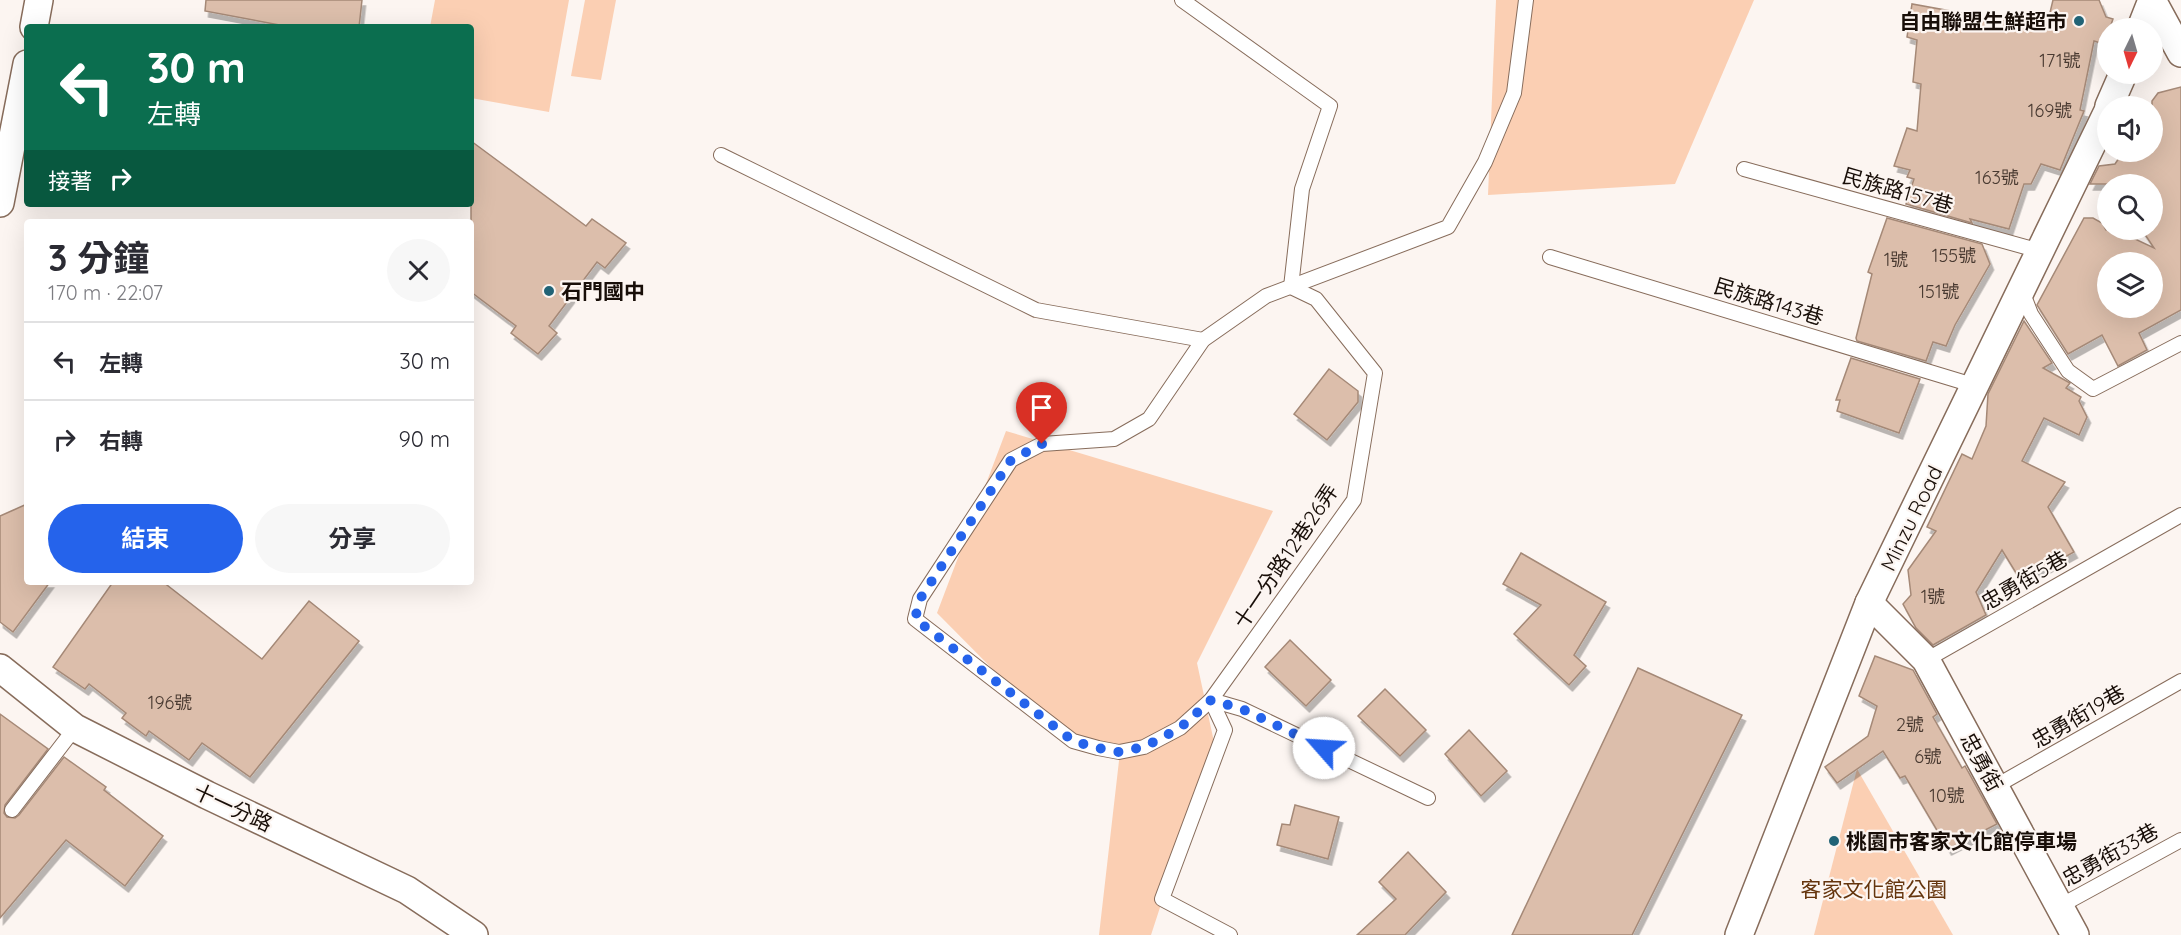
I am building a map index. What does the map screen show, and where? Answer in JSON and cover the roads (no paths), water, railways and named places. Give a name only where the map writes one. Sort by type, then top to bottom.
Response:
[{"type":"street","points":[[35,24],[39,0]]},
{"type":"street","points":[[2144,18],[2152,0]]},
{"type":"street","points":[[2152,0],[2177,38]]},
{"type":"street","points":[[0,203],[24,79]]},
{"type":"street","name":"Minzu Road","points":[[1739,935],[1869,603],[2097,134]]},
{"type":"street","name":"忠勇街","points":[[1869,603],[1926,660],[2075,935]]},
{"type":"street","name":"十一分路","points":[[0,668],[75,728],[207,795],[407,890],[475,934]]},
{"type":"lane","points":[[1182,0],[1330,106],[1302,189],[1291,287]]},
{"type":"lane","points":[[722,156],[1036,310],[1203,339],[1266,296],[1448,227],[1485,162],[1514,93],[1526,0]]},
{"type":"lane","name":"民族路157巷","points":[[1744,169],[2040,251]]},
{"type":"lane","name":"民族路143巷","points":[[1550,257],[1976,386]]},
{"type":"lane","name":"十一分路12巷26弄","points":[[1203,339],[1149,419],[1114,439],[1042,444],[1011,460],[920,599],[915,619],[1073,741],[1119,752],[1144,747],[1180,728],[1211,700],[1354,500],[1375,373],[1316,298],[1291,287]]},
{"type":"lane","points":[[2022,290],[2031,314],[2068,371],[2093,389],[2181,343]]},
{"type":"lane","name":"忠勇街5巷","points":[[1926,660],[2181,515]]},
{"type":"lane","name":"忠勇街19巷","points":[[1996,786],[2181,681]]},
{"type":"lane","points":[[1211,700],[1242,709],[1428,798]]},
{"type":"lane","points":[[1211,700],[1225,730],[1162,899],[1230,935]]},
{"type":"lane","points":[[12,810],[75,728]]},
{"type":"lane","name":"忠勇街33巷","points":[[2060,906],[2181,840]]},
{"type":"place","name":"自由聯盟生鮮超市","points":[[2079,21]]},
{"type":"place","name":"石門國中","points":[[549,291]]},
{"type":"place","name":"桃園市客家文化館停車場","points":[[1834,841]]},
{"type":"park label","name":"客家文化館公園","points":[[1874,889]]}]
